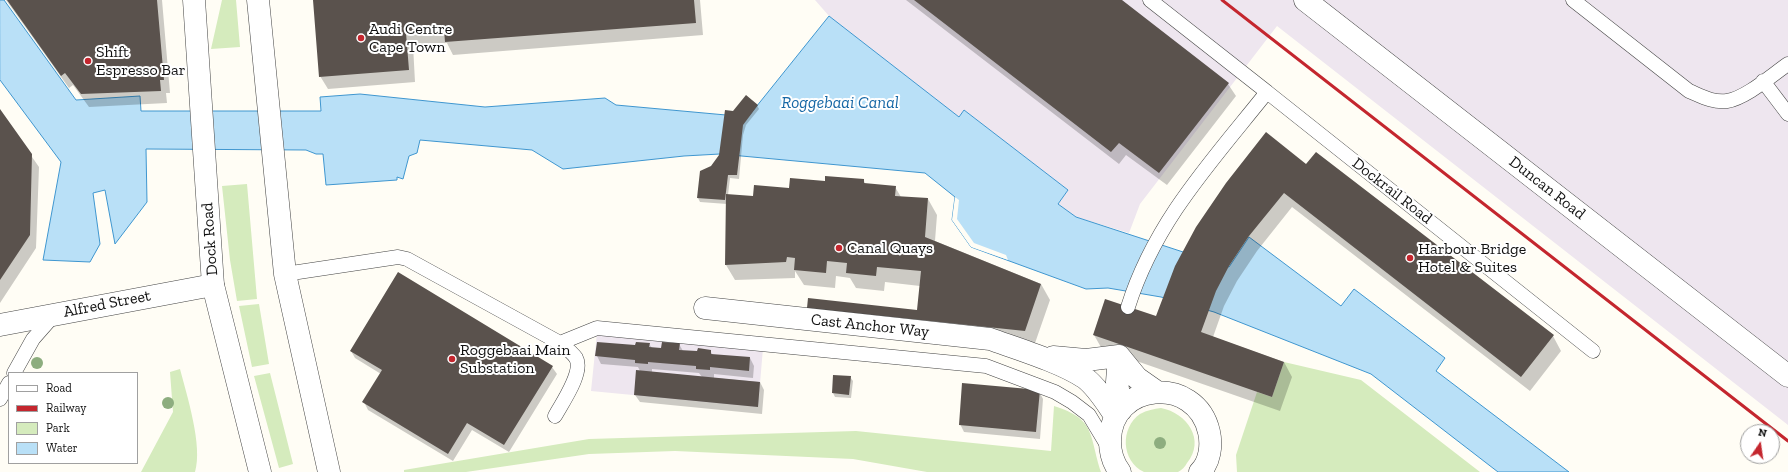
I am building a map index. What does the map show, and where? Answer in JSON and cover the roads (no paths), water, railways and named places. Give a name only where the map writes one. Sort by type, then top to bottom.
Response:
[{"type":"street","name":"Dock Road","points":[[194,0],[213,285],[260,472]]},
{"type":"street","points":[[258,0],[285,274],[329,472]]},
{"type":"street","name":"Duncan Road","points":[[1305,0],[1788,376]]},
{"type":"street","name":"Alfred Street","points":[[0,325],[213,285]]},
{"type":"street","name":"Cast Anchor Way","points":[[705,308],[982,336],[1033,354],[1085,378],[1118,413]]},
{"type":"street","points":[[1118,413],[1117,382],[1120,350]]},
{"type":"street","points":[[1120,350],[1138,378],[1157,392]]},
{"type":"street","name":"Cast Anchor Way","points":[[1033,354],[1072,360],[1101,359],[1120,350]]},
{"type":"street","points":[[1120,472],[1116,467],[1110,450],[1110,433],[1118,413],[1127,404],[1141,395],[1157,392],[1173,393],[1187,400],[1199,410],[1207,424],[1210,439],[1208,466]]},
{"type":"lane","name":"Dockrail Road","points":[[1150,0],[1593,350]]},
{"type":"lane","points":[[1573,0],[1689,91],[1707,99],[1727,101],[1744,94],[1788,64]]},
{"type":"lane","points":[[1764,81],[1788,114]]},
{"type":"lane","points":[[1130,303],[1153,246],[1166,224],[1191,187],[1267,92]]},
{"type":"lane","points":[[285,274],[403,257],[560,343],[576,359],[578,367],[576,377],[555,416]]},
{"type":"lane","points":[[15,372],[33,339],[55,314]]},
{"type":"lane","points":[[560,343],[598,328],[986,366],[1055,392],[1072,402],[1089,415],[1110,450]]},
{"type":"lane","points":[[0,399],[8,385]]},
{"type":"water","name":"Roggebaai Canal","points":[[0,0],[4,0],[76,100],[140,96],[141,111],[321,111],[320,97],[360,94],[485,107],[605,98],[616,105],[748,117],[829,16],[959,117],[964,110],[1068,190],[1058,204],[1076,217],[1229,267],[1249,237],[1341,306],[1354,289],[1445,358],[1436,371],[1569,472],[1498,472],[1371,374],[1214,312],[1161,297],[1108,288],[1086,289],[971,247],[952,220],[955,197],[925,173],[720,154],[684,156],[563,169],[532,150],[420,140],[417,153],[409,156],[403,179],[397,177],[397,180],[326,185],[323,154],[316,154],[306,150],[146,149],[147,202],[115,244],[105,190],[93,193],[100,244],[90,262],[43,260],[61,162],[0,80]]},
{"type":"railway","points":[[1222,0],[1788,441]]},
{"type":"place","name":"Audi Centre Cape Town","points":[[361,38]]},
{"type":"place","name":"Shift Espresso Bar","points":[[88,61]]},
{"type":"place","name":"Canal Quays","points":[[839,248]]},
{"type":"place","name":"Harbour Bridge Hotel & Suites","points":[[1410,258]]},
{"type":"place","name":"Roggebaai Main Substation","points":[[452,359]]}]
